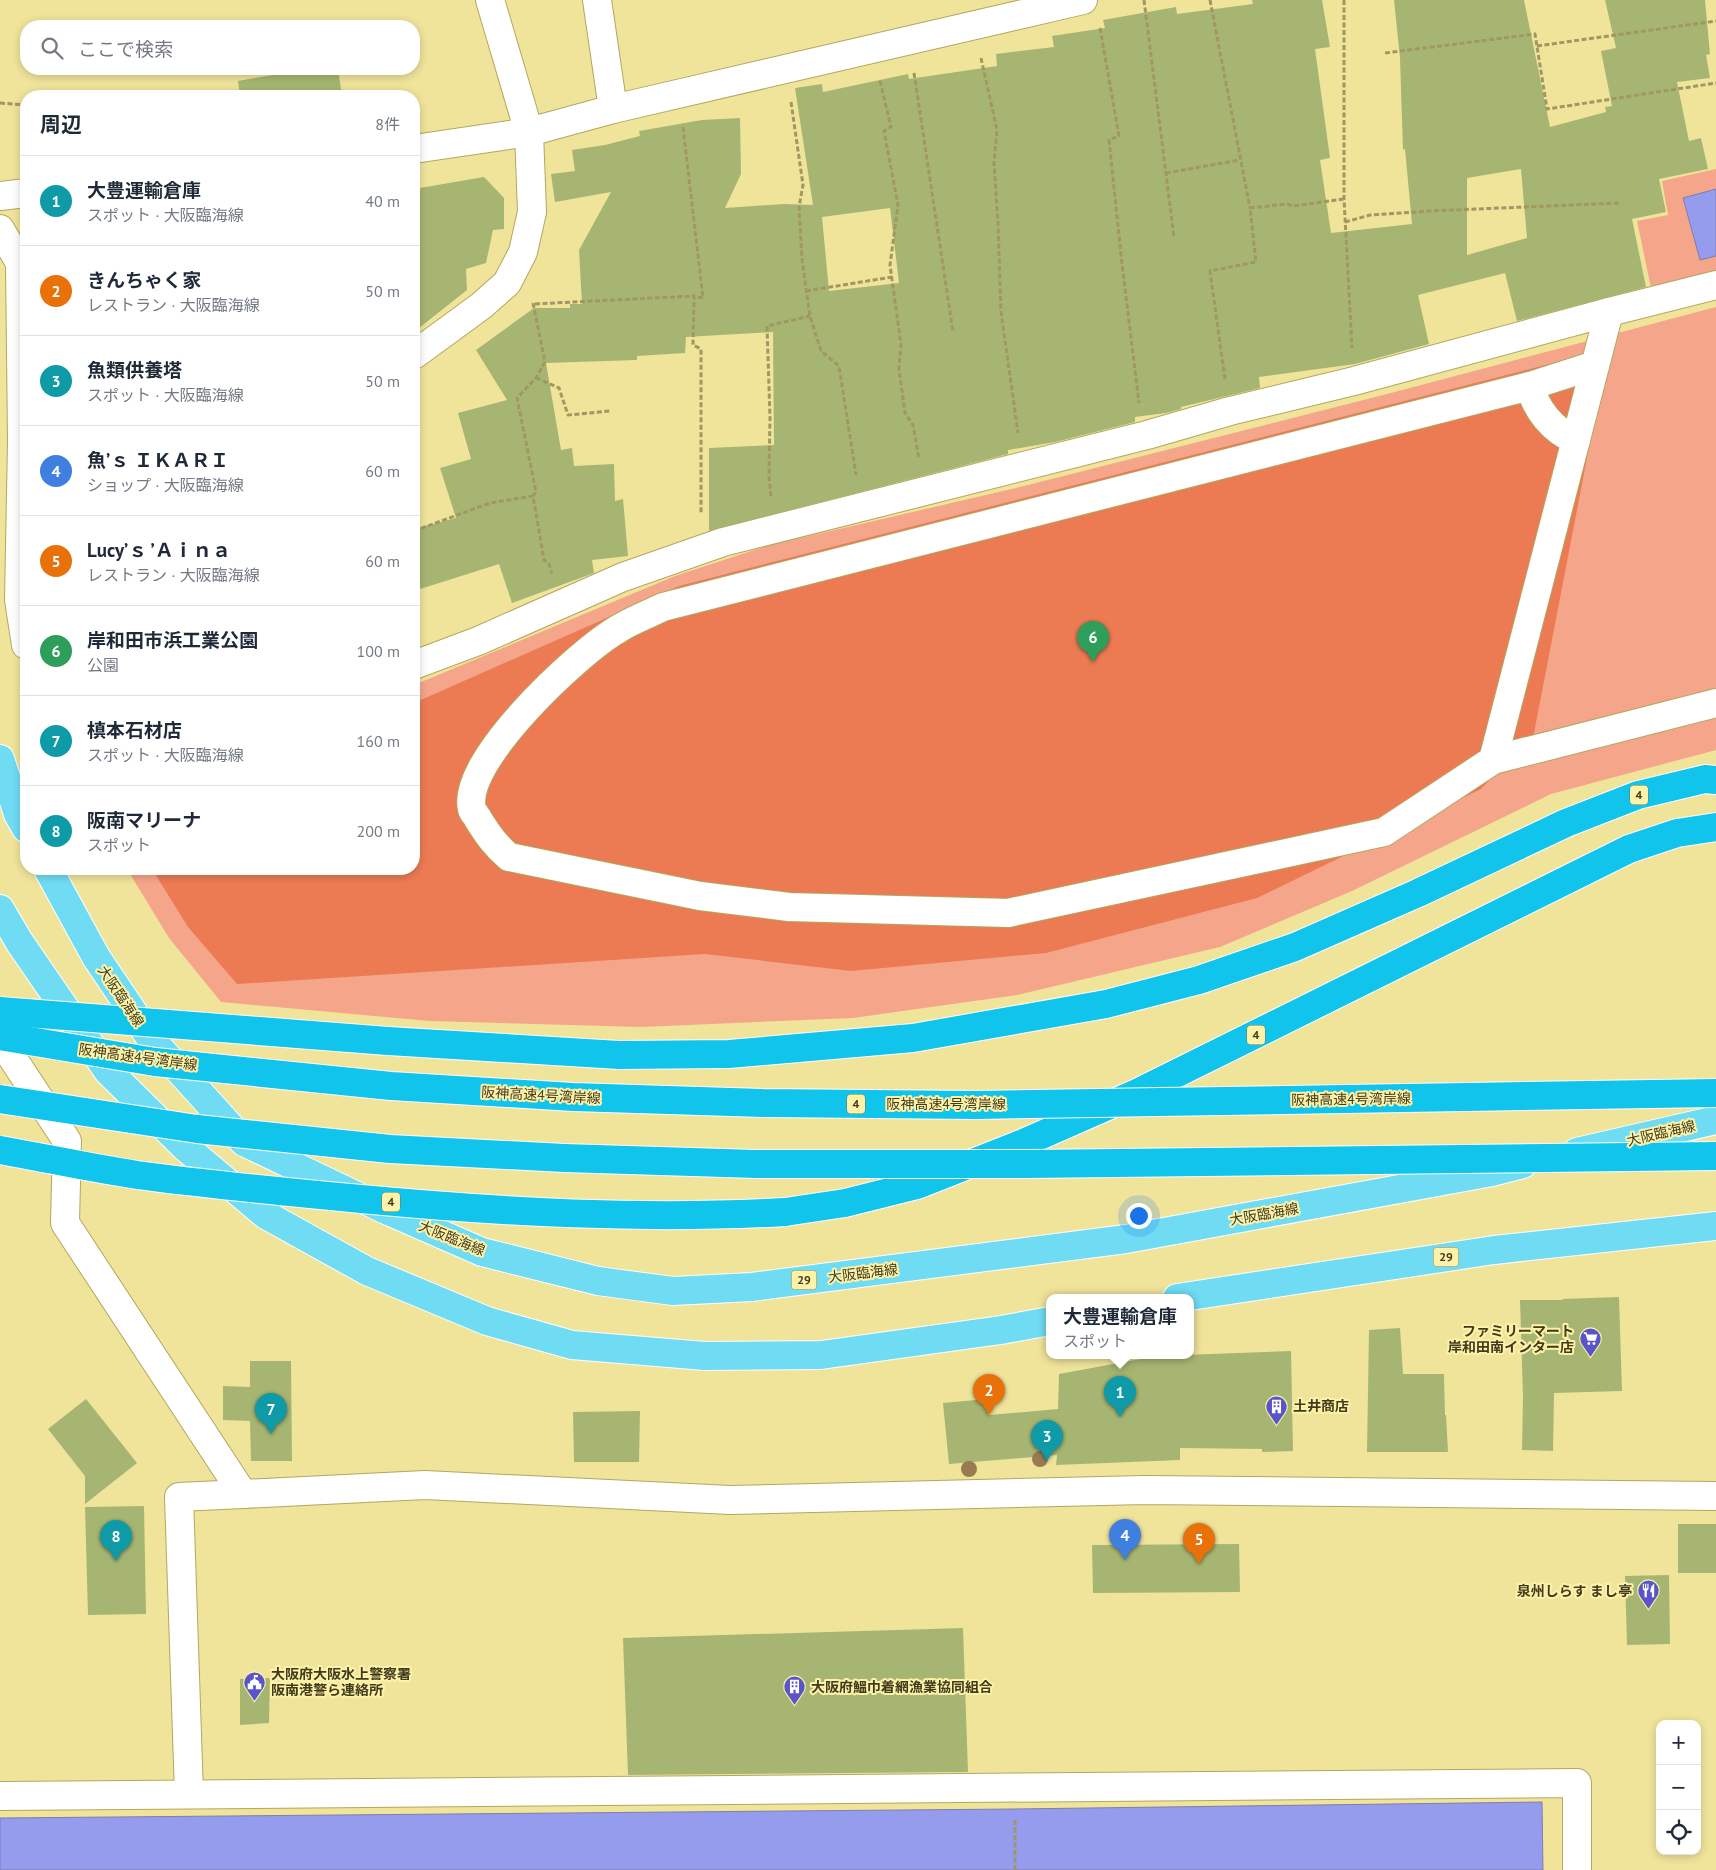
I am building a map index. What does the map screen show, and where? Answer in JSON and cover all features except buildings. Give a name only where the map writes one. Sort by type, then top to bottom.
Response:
[{"type":"highway","name":"4","points":[[0,1011],[388,1041],[619,1055],[729,1054],[914,1038],[1106,1004],[1199,980],[1295,947],[1418,894],[1566,823],[1638,795],[1705,780],[1716,780]]},
{"type":"highway","name":"4","points":[[0,1150],[136,1174],[286,1192],[456,1208],[619,1215],[712,1216],[785,1212],[845,1203],[917,1184],[1022,1144],[1137,1093],[1628,849],[1677,833],[1716,827]]},
{"type":"highway","name":"阪神高速4号湾岸線","points":[[0,1038],[175,1064],[391,1086],[573,1098],[763,1103],[978,1105],[1716,1093]]},
{"type":"highway","points":[[0,1100],[197,1129],[390,1149],[573,1158],[765,1164],[1037,1164],[1716,1156]]},
{"type":"main road","points":[[0,760],[20,818]]},
{"type":"main road","name":"大阪臨海線","points":[[51,875],[96,957],[151,1039],[244,1142],[386,1210],[482,1252],[598,1281],[673,1291],[752,1287],[1126,1239],[1492,1172],[1716,1120]]},
{"type":"main road","points":[[0,909],[20,943],[108,1071],[192,1153],[266,1215],[368,1271],[487,1321],[572,1345],[706,1356],[821,1355],[1046,1323]]},
{"type":"main road","name":"29","points":[[1194,1295],[1494,1250],[1716,1226]]},
{"type":"street","points":[[420,351],[481,306],[507,283],[523,252],[532,212],[529,132],[490,0]]},
{"type":"street","points":[[597,0],[613,109]]},
{"type":"street","points":[[420,148],[529,132],[613,109],[909,40],[984,16],[1090,10]]},
{"type":"street","points":[[0,196],[20,194]]},
{"type":"street","points":[[0,228],[20,263]]},
{"type":"street","points":[[420,664],[478,641],[624,577],[722,542],[1354,381],[1716,285]]},
{"type":"street","points":[[1493,760],[1609,312]]},
{"type":"street","points":[[1595,365],[1530,386],[663,607],[616,630],[589,649],[512,725],[491,754],[473,786],[472,810],[494,843],[510,857],[700,896],[789,907],[1008,913],[1384,832],[1493,760],[1716,703]]},
{"type":"street","points":[[1530,386],[1538,405],[1554,428],[1576,440]]},
{"type":"street","points":[[20,568],[20,606]]},
{"type":"street","points":[[0,1038],[67,1141],[65,1223],[243,1494]]},
{"type":"street","points":[[189,1794],[179,1498],[425,1485],[730,1500],[1145,1490],[1716,1496]]},
{"type":"street","points":[[0,1796],[1576,1783],[1577,1870]]},
{"type":"path","points":[[1144,0],[1174,238]]},
{"type":"path","points":[[1210,0],[1250,208],[1256,262],[1210,271],[1226,383]]},
{"type":"path","points":[[1344,0],[1344,199],[1354,381]]},
{"type":"path","points":[[1090,10],[1120,136],[1109,140],[1140,411]]},
{"type":"path","points":[[984,16],[997,130],[994,163],[1001,312],[1019,439]]},
{"type":"path","points":[[1537,46],[1716,21]]},
{"type":"path","points":[[1386,53],[1535,34],[1547,110],[1716,83]]},
{"type":"path","points":[[909,40],[953,332]]},
{"type":"path","points":[[872,49],[891,127],[884,130],[898,205],[890,265],[901,345],[899,369],[905,412],[913,425],[920,462]]},
{"type":"path","points":[[786,69],[803,185],[799,207],[802,260],[810,316],[821,352],[839,366],[857,484]]},
{"type":"path","points":[[507,283],[535,304],[694,296],[703,298],[686,136],[675,95]]},
{"type":"path","points":[[0,103],[20,105]]},
{"type":"path","points":[[1166,173],[1240,160]]},
{"type":"path","points":[[1250,208],[1287,204],[1293,206],[1344,199]]},
{"type":"path","points":[[1345,222],[1370,215],[1619,203]]},
{"type":"path","points":[[806,291],[892,278]]},
{"type":"path","points":[[694,296],[693,345],[701,349],[702,521]]},
{"type":"path","points":[[535,304],[546,362],[536,378],[517,398],[536,492],[533,496],[544,560],[549,564],[554,580]]},
{"type":"path","points":[[772,504],[769,477],[770,418],[767,326],[810,316]]},
{"type":"path","points":[[536,378],[559,388],[568,415],[610,411]]},
{"type":"path","points":[[420,529],[490,503],[533,496]]},
{"type":"path","points":[[1014,1818],[1015,1870]]},
{"type":"shaded area","points":[[1716,169],[1716,272],[1651,288],[1637,221],[1668,215],[1662,181]]},
{"type":"shaded area","points":[[1716,307],[1716,750],[1551,794],[1352,891],[1220,947],[1017,995],[853,1018],[641,1027],[429,1021],[221,1002],[169,938],[131,875],[420,875],[420,682],[675,576],[766,546],[1016,488],[1387,394]]},
{"type":"shaded area","points":[[1608,349],[1534,733],[1481,789],[1257,898],[1046,953],[851,971],[705,954],[237,984],[188,927],[156,875],[420,875],[420,700],[679,586]]},
{"type":"water","points":[[1716,189],[1716,256],[1700,260],[1683,198]]},
{"type":"water","points":[[1542,1802],[1543,1870],[0,1870],[0,1818],[1014,1809]]},
{"type":"place","name":"岸和田市浜工業公園","points":[[1093,662]]},
{"type":"place","name":"ファミリーマート 岸和田南インター店","points":[[1590,1358]]},
{"type":"place","name":"きんちゃく家","points":[[989,1415]]},
{"type":"place","name":"大豊運輸倉庫","points":[[1120,1417]]},
{"type":"place","name":"土井商店","points":[[1277,1425]]},
{"type":"place","name":"槙本石材店","points":[[271,1434]]},
{"type":"place","name":"魚類供養塔","points":[[1047,1461]]},
{"type":"place","name":"魚’ｓ ＩＫＡＲＩ","points":[[1125,1560]]},
{"type":"place","name":"阪南マリーナ","points":[[116,1561]]},
{"type":"place","name":"Lucy’ｓ ’Ａｉｎａ","points":[[1199,1564]]},
{"type":"place","name":"泉州しらす まし亭","points":[[1648,1610]]},
{"type":"place","name":"大阪府大阪水上警察署 阪南港警ら連絡所","points":[[255,1701]]},
{"type":"place","name":"大阪府鰮巾着網漁業協同組合","points":[[795,1706]]}]
